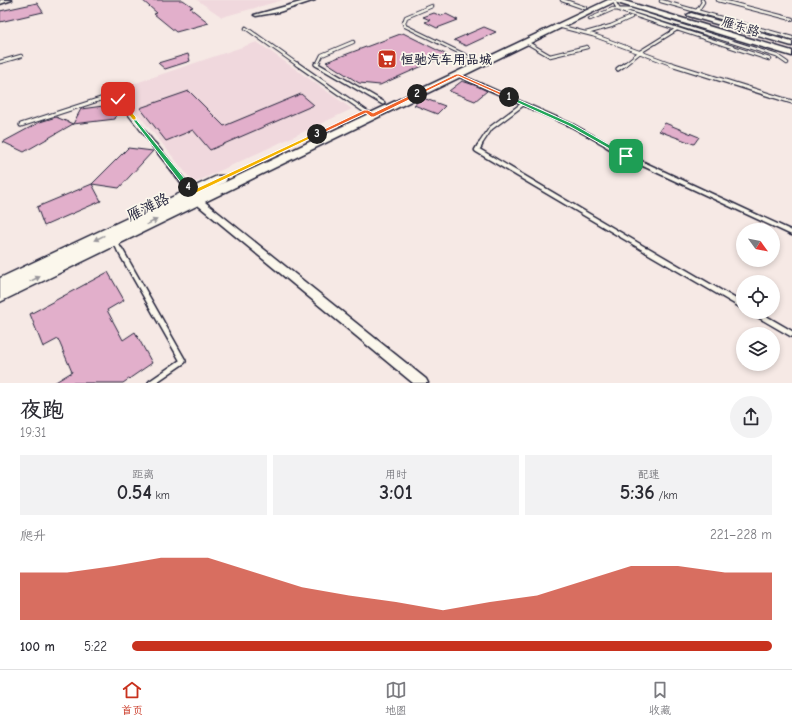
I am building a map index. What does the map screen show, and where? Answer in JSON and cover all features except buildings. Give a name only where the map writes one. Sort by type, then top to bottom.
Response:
[{"type":"main road","points":[[0,2],[8,0]]},
{"type":"main road","name":"雁滩路","points":[[369,113],[383,103],[602,0]]},
{"type":"main road","name":"雁东路","points":[[639,0],[792,44]]},
{"type":"main road","name":"雁滩路","points":[[0,285],[195,196],[369,113],[458,74],[558,26],[614,2]]},
{"type":"main road","name":"雁东路","points":[[614,2],[792,54]]},
{"type":"main road","name":"雁滩路","points":[[0,296],[114,240],[195,196]]},
{"type":"street","points":[[256,15],[277,11],[313,0]]},
{"type":"street","points":[[195,196],[422,383]]},
{"type":"lane","points":[[562,0],[585,8]]},
{"type":"lane","points":[[697,11],[701,7],[703,2],[702,0]]},
{"type":"lane","points":[[718,0],[792,19]]},
{"type":"lane","points":[[661,1],[792,38]]},
{"type":"lane","points":[[590,19],[613,9],[614,2]]},
{"type":"lane","points":[[614,2],[677,29],[769,59]]},
{"type":"lane","points":[[614,2],[630,10],[777,56],[787,62]]},
{"type":"lane","points":[[432,6],[406,16],[404,23],[405,26],[475,60]]},
{"type":"lane","points":[[585,33],[611,26],[630,17]]},
{"type":"lane","points":[[558,26],[585,33],[792,102]]},
{"type":"lane","points":[[246,28],[369,113]]},
{"type":"lane","points":[[618,70],[640,52],[677,29]]},
{"type":"lane","points":[[353,42],[322,55],[316,64],[383,103]]},
{"type":"lane","points":[[526,42],[550,56],[587,47]]},
{"type":"lane","points":[[0,62],[21,56]]},
{"type":"lane","points":[[458,74],[571,125],[626,156],[792,233]]},
{"type":"lane","points":[[21,125],[97,99],[107,97],[118,99],[195,196]]},
{"type":"lane","points":[[523,104],[491,128],[477,150],[736,302]]},
{"type":"lane","points":[[114,240],[183,361],[151,383]]},
{"type":"lane","points":[[766,319],[792,334]]},
{"type":"shaded area","points":[[197,0],[283,0],[222,17]]},
{"type":"shaded area","points":[[257,42],[352,109],[194,183],[118,89]]},
{"type":"place","name":"恒驰汽车用品城","points":[[387,59]]},
{"type":"route","points":[[118,99],[192,193],[366,111],[372,116],[458,74],[571,125],[626,156]]}]
